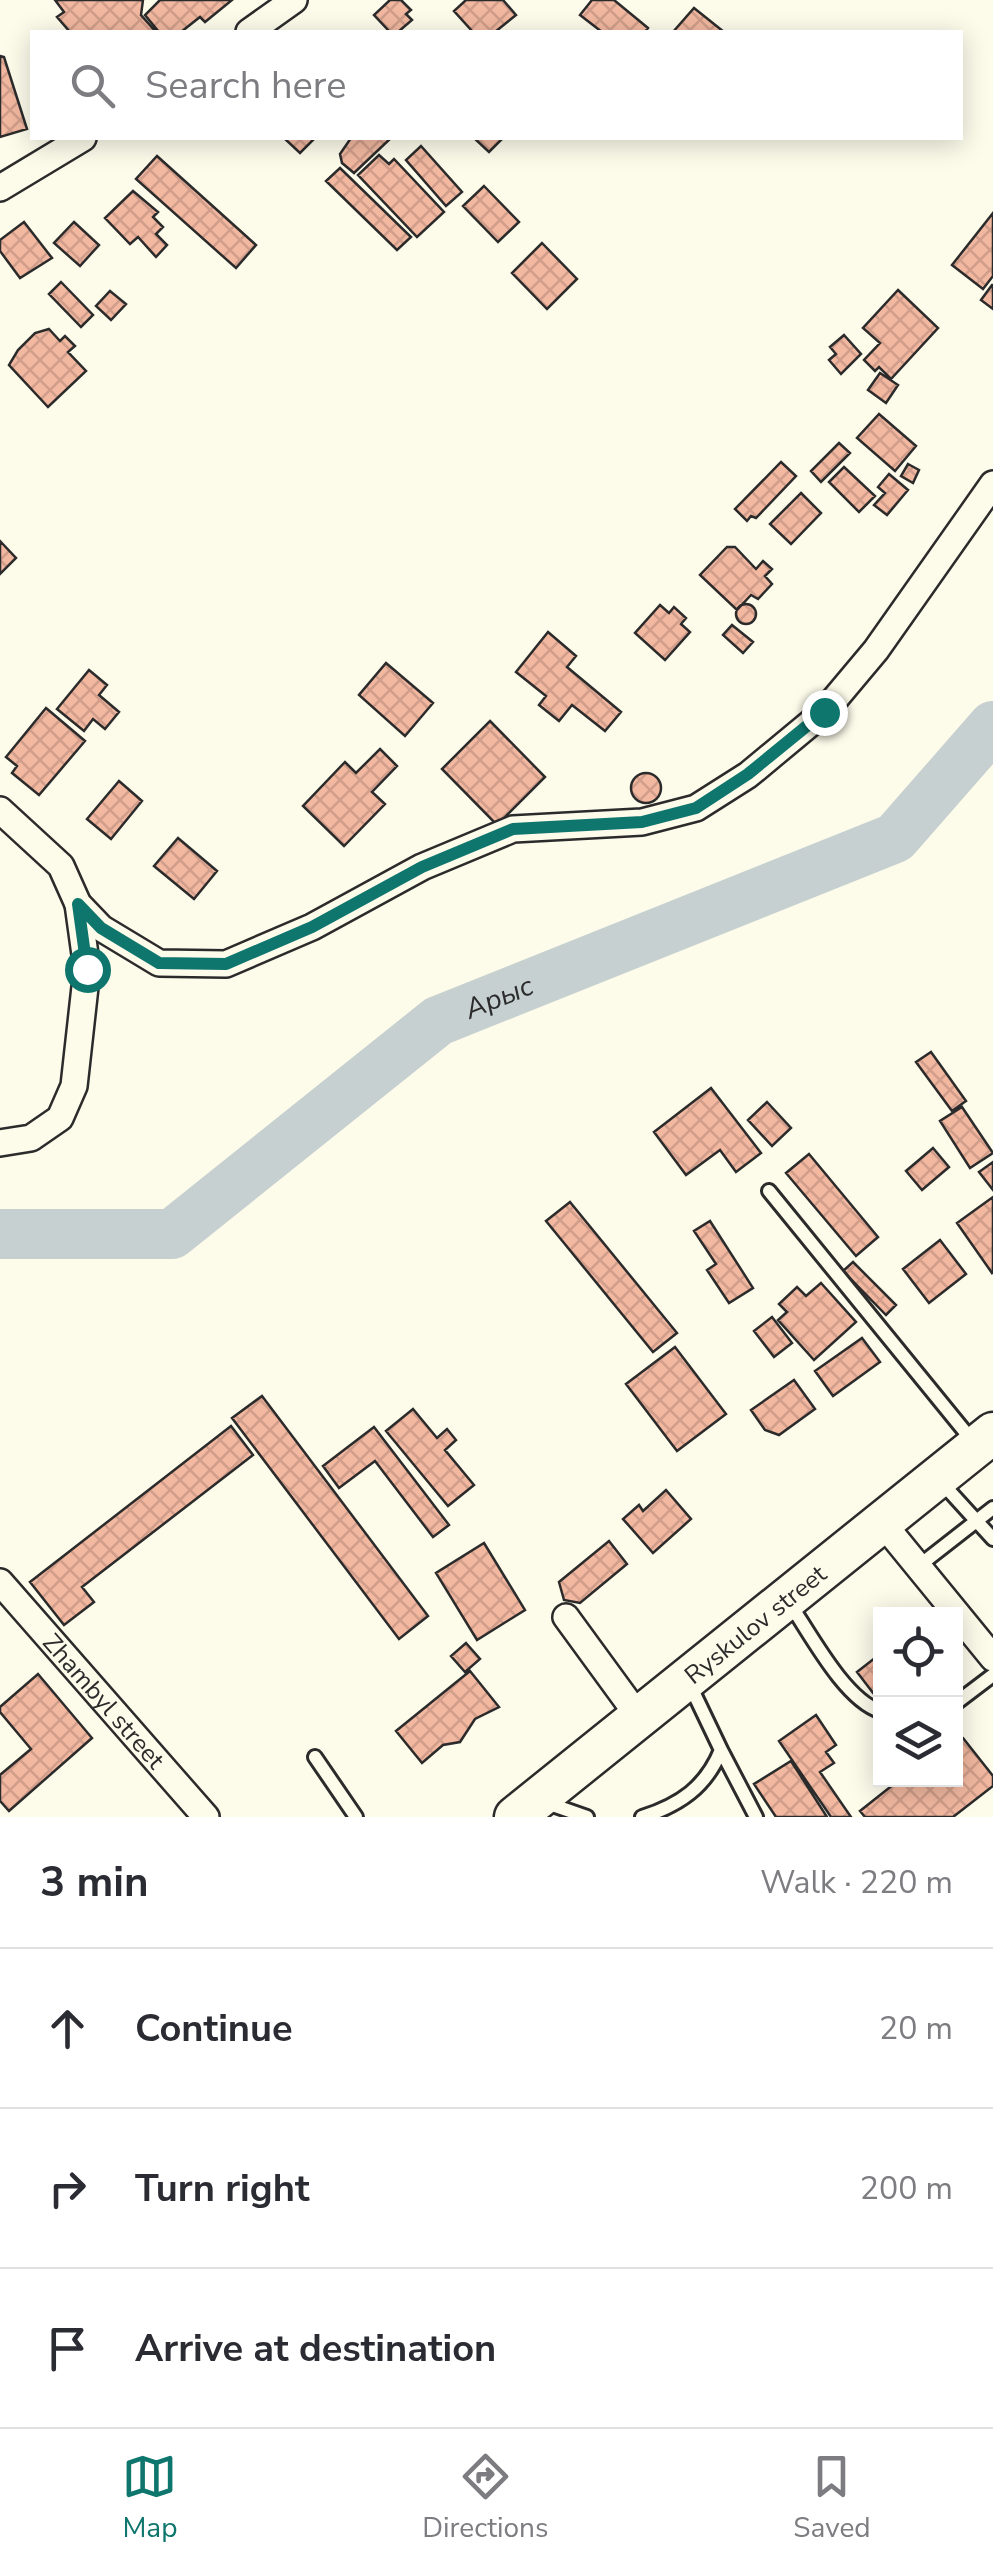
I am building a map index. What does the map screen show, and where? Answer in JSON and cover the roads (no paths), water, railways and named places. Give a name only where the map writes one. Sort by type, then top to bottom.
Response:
[{"type":"main road","name":"Ryskulov street","points":[[526,1808],[985,1440]]},
{"type":"street","points":[[252,30],[294,0]]},
{"type":"street","points":[[0,188],[80,140]]},
{"type":"street","points":[[78,904],[101,928],[159,963],[226,964],[312,927],[422,867],[513,829],[642,822],[696,808],[748,774],[824,712],[876,650],[993,484]]},
{"type":"street","points":[[0,810],[61,866],[78,904],[87,969],[74,1086],[60,1118],[31,1138],[0,1144]]},
{"type":"street","points":[[881,1521],[993,1658]]},
{"type":"street","name":"Zhambyl street","points":[[0,1582],[206,1817]]},
{"type":"street","points":[[566,1618],[639,1717]]},
{"type":"lane","points":[[768,1191],[985,1440]]},
{"type":"lane","points":[[936,1478],[993,1540]]},
{"type":"lane","points":[[920,1566],[993,1508]]},
{"type":"lane","points":[[786,1598],[846,1685],[873,1709]]},
{"type":"lane","points":[[963,1698],[993,1675]]},
{"type":"lane","points":[[687,1678],[756,1817]]},
{"type":"lane","points":[[642,1817],[670,1808],[711,1774],[721,1750]]},
{"type":"lane","points":[[315,1757],[356,1817]]},
{"type":"lane","points":[[526,1808],[587,1817]]},
{"type":"waterway","name":"Арыс","points":[[0,1234],[172,1234],[438,1021],[895,838],[993,726]]}]
